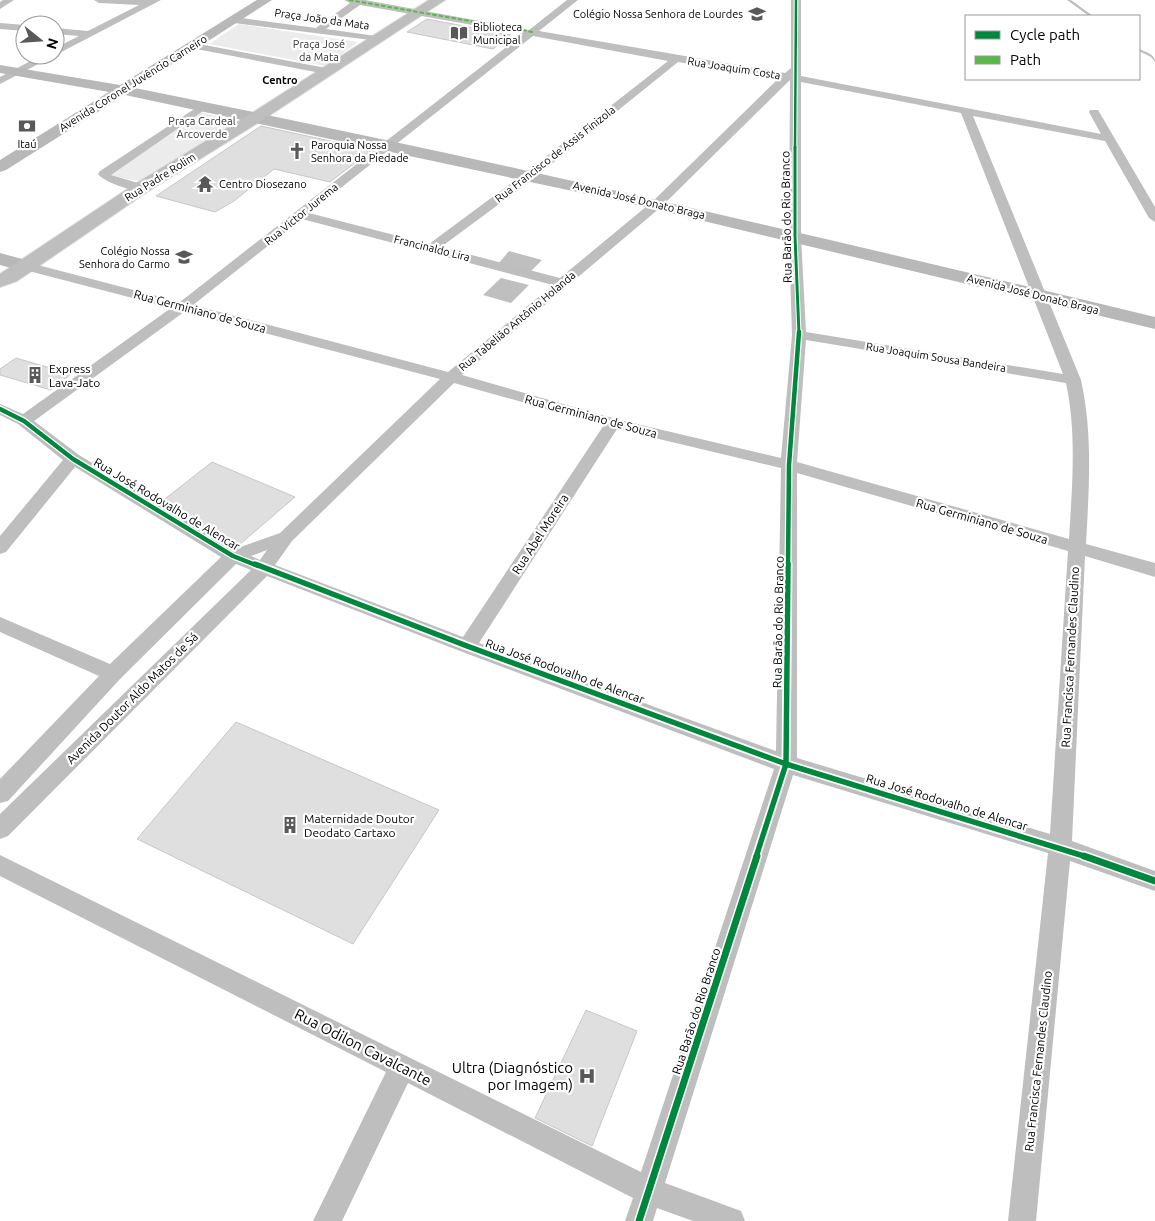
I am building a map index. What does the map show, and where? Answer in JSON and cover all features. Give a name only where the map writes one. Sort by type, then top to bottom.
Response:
[{"type":"main road","name":"Avenida Coronel Juvêncio Carneiro","points":[[0,167],[266,0]]},
{"type":"main road","name":"Rua Padre Rolim","points":[[3,282],[141,188],[255,118],[438,0]]},
{"type":"main road","name":"Avenida José Donato Braga","points":[[0,69],[202,107],[387,145],[657,204],[1155,323]]},
{"type":"main road","points":[[0,259],[26,266]]},
{"type":"street","points":[[0,6],[9,0]]},
{"type":"street","points":[[99,0],[153,2]]},
{"type":"street","name":"Rua Victor Jurema","points":[[24,420],[183,306],[573,0]]},
{"type":"street","name":"Rua Barāo do Rio Branco","points":[[640,1221],[786,764],[790,465],[798,335],[790,109],[796,0]]},
{"type":"street","points":[[318,31],[355,1]]},
{"type":"street","name":"Rua Joaquim Costa","points":[[355,1],[676,59],[793,74],[966,113],[1110,140]]},
{"type":"street","points":[[65,47],[153,2]]},
{"type":"street","name":"Praça João da Mata","points":[[234,20],[376,39]]},
{"type":"street","points":[[0,26],[15,27]]},
{"type":"street","points":[[65,32],[89,34]]},
{"type":"street","points":[[194,46],[326,71]]},
{"type":"street","name":"Rua Francisco de Assis Finizola","points":[[432,248],[529,176],[676,59]]},
{"type":"street","points":[[0,81],[31,65]]},
{"type":"street","name":"Rua Tabelião Antônio Holanda","points":[[264,568],[286,537],[451,377],[657,204],[754,111],[772,100],[793,74]]},
{"type":"street","points":[[141,188],[106,177],[104,174],[202,107]]},
{"type":"street","points":[[1094,112],[1155,218]]},
{"type":"street","name":"Rua Francisca Fernandes Claudino","points":[[966,113],[1073,380],[1079,407],[1082,477],[1076,549],[1060,848],[1022,1221]]},
{"type":"street","name":"Francinaldo Lira","points":[[301,215],[562,283]]},
{"type":"street","name":"Rua Germiniano de Souza","points":[[26,266],[451,377],[613,423],[790,465],[1076,549],[1155,570]]},
{"type":"street","name":"Rua Joaquim Sousa Bandeira","points":[[798,335],[1073,380]]},
{"type":"street","name":"Rua José Rodovalho de Alencar","points":[[0,409],[24,420],[73,459],[233,556],[467,646],[786,764],[1060,848],[1155,881]]},
{"type":"street","name":"Rua Abel Moreira","points":[[467,646],[613,423]]},
{"type":"street","points":[[0,548],[73,459]]},
{"type":"street","name":"Rua Tabelião Antônio Holanda","points":[[233,556],[286,537]]},
{"type":"street","points":[[0,794],[113,674],[233,556]]},
{"type":"street","name":"Avenida Doutor Aldo Matos de Sá","points":[[0,829],[264,568]]},
{"type":"street","points":[[0,624],[113,674]]},
{"type":"street","points":[[72,717],[101,728]]},
{"type":"street","name":"Rua Odilon Cavalcante","points":[[0,865],[649,1190],[731,1221]]},
{"type":"street","points":[[327,1221],[402,1067]]},
{"type":"green space","name":"Praça José da Mata","points":[[239,24],[358,42],[325,66],[209,44]]},
{"type":"green space","name":"Praça Cardeal Arcoverde","points":[[200,112],[238,121],[141,182],[106,174]]},
{"type":"shaded area","points":[[509,251],[542,260],[530,272],[499,263]]},
{"type":"shaded area","points":[[501,278],[529,285],[511,303],[483,295]]},
{"type":"building","name":"Biblioteca Municipal","points":[[427,19],[511,35],[493,49],[407,32]]},
{"type":"building","points":[[261,126],[372,150],[330,182],[274,169],[234,201],[215,212],[156,196]]},
{"type":"building","name":"Express Lava-Jato","points":[[16,358],[71,374],[51,390],[0,375],[0,369]]},
{"type":"building","points":[[212,462],[295,497],[235,547],[161,502]]},
{"type":"building","name":"Maternidade Doutor Deodato Cartaxo","points":[[236,722],[439,810],[353,944],[137,839]]},
{"type":"building","name":"Ultra (Diagnóstico por Imagem)","points":[[586,1010],[637,1031],[592,1146],[535,1118]]},
{"type":"waterway","points":[[1069,0],[1090,15]]},
{"type":"waterway","points":[[1140,50],[1152,56],[1155,61]]},
{"type":"marked path","points":[[349,0],[533,32]]},
{"type":"cycle path","points":[[639,1221],[786,764],[789,465],[799,335],[795,236],[796,0]]},
{"type":"cycle path","points":[[0,409],[24,421],[73,459],[233,556],[467,646],[786,764],[1060,847],[1155,881]]},
{"type":"place","name":"Colégio Nossa Senhora de Lourdes","points":[[757,14]]},
{"type":"place","name":"Biblioteca Municipal","points":[[459,33]]},
{"type":"place","name":"Itaú","points":[[27,126]]},
{"type":"place","name":"Paroquia Nossa Senhora da Piedade","points":[[297,151]]},
{"type":"place","name":"Centro Diosezano","points":[[205,184]]},
{"type":"place","name":"Colégio Nossa Senhora do Carmo","points":[[184,257]]},
{"type":"place","name":"Express Lava-Jato","points":[[35,375]]},
{"type":"place","name":"Maternidade Doutor Deodato Cartaxo","points":[[290,825]]},
{"type":"place","name":"Ultra (Diagnóstico por Imagem)","points":[[587,1076]]},
{"type":"district","name":"Centro","points":[[280,80]]}]
